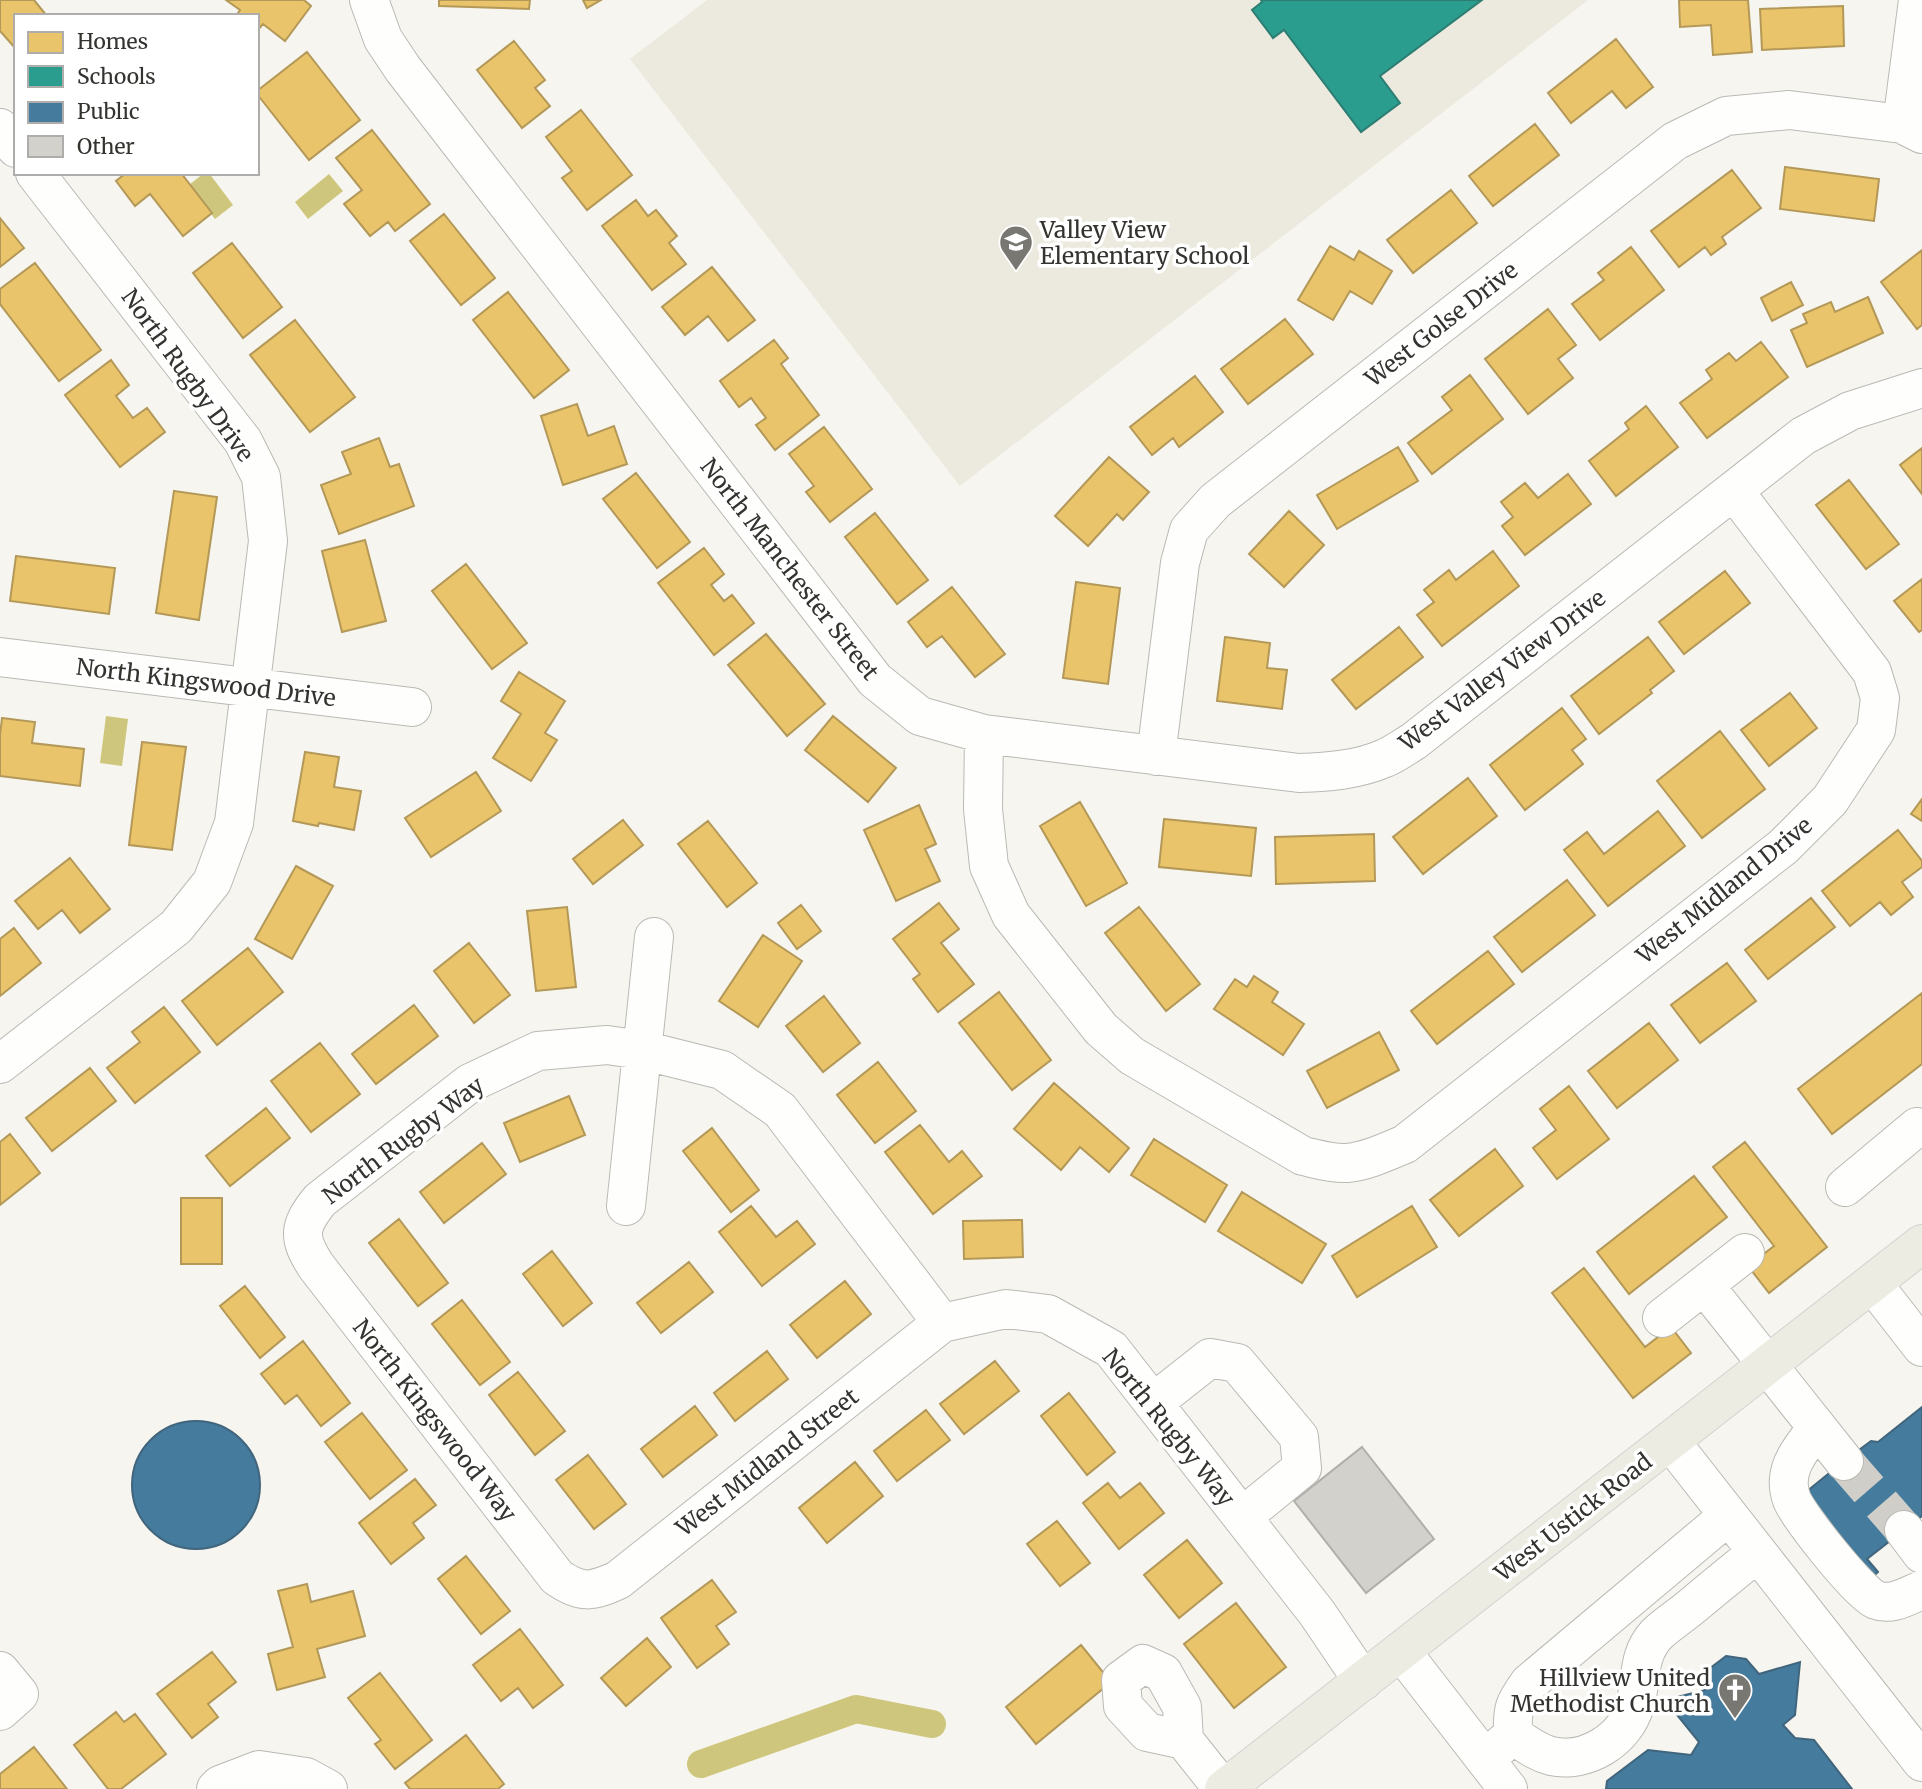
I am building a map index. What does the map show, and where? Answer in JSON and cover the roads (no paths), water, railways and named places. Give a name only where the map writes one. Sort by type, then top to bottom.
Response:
[{"type":"main road","name":"West Ustick Road","points":[[1224,1789],[1922,1244]]},
{"type":"street","name":"North Manchester Street","points":[[369,0],[383,39],[403,69],[874,680],[920,716],[984,734]]},
{"type":"street","points":[[1912,129],[1918,0]]},
{"type":"street","name":"West Golse Drive","points":[[1156,756],[1180,563],[1189,530],[1215,501],[1675,141],[1726,116],[1789,110],[1912,129]]},
{"type":"street","points":[[0,128],[14,146]]},
{"type":"street","name":"North Rugby Drive","points":[[0,1064],[176,926],[212,882],[234,823],[268,541],[261,477],[243,441],[37,175]]},
{"type":"street","name":"West Valley View Drive","points":[[984,734],[1299,773],[1356,768],[1386,758],[1413,741],[1803,436],[1850,411],[1922,388]]},
{"type":"street","name":"West Midland Drive","points":[[984,734],[983,809],[989,866],[1011,915],[1101,1029],[1132,1056],[1303,1156],[1346,1163],[1377,1155],[1405,1144],[1783,847],[1830,800],[1876,730],[1880,698],[1872,672],[1734,491]]},
{"type":"street","name":"North Kingswood Drive","points":[[0,657],[412,707]]},
{"type":"street","points":[[626,1206],[654,937]]},
{"type":"street","name":"North Rugby Way","points":[[302,1233],[308,1215],[320,1200],[470,1083],[538,1051],[607,1045],[642,1050],[722,1070],[780,1111],[943,1323],[1006,1309],[1048,1314],[1111,1349],[1317,1614],[1363,1681]]},
{"type":"street","points":[[1845,1187],[1920,1127]]},
{"type":"street","name":"North Kingswood Way","points":[[302,1233],[305,1249],[316,1266],[557,1577],[571,1587],[585,1590]]},
{"type":"street","points":[[1662,1318],[1745,1253]]},
{"type":"street","points":[[1872,1284],[1922,1347]]},
{"type":"street","points":[[1704,1285],[1844,1461]]},
{"type":"street","name":"West Midland Street","points":[[585,1590],[603,1587],[618,1580],[943,1323]]},
{"type":"street","points":[[1153,1403],[1210,1359],[1237,1363],[1298,1437],[1302,1468],[1242,1517]]},
{"type":"street","points":[[1817,1427],[1793,1462],[1788,1480],[1792,1499],[1805,1522],[1873,1599],[1890,1603],[1922,1590]]},
{"type":"street","points":[[1671,1442],[1922,1762]]},
{"type":"street","points":[[1502,1761],[1515,1703],[1529,1683],[1728,1516]]},
{"type":"street","points":[[1502,1761],[1536,1751],[1570,1758],[1597,1751],[1616,1736],[1629,1721],[1640,1685],[1641,1659],[1656,1635],[1757,1553]]},
{"type":"street","points":[[1401,1651],[1502,1761]]},
{"type":"street","points":[[0,1671],[19,1694],[0,1711]]},
{"type":"street","points":[[1184,1740],[1224,1789]]},
{"type":"street","points":[[216,1789],[259,1770],[317,1783]]},
{"type":"waterway","points":[[701,1764],[856,1709],[932,1724]]},
{"type":"tunnel","points":[[1844,1461],[1904,1530]]},
{"type":"place","name":"Valley View Elementary School","points":[[1016,272]]},
{"type":"place","name":"Hillview United Methodist Church","points":[[1735,1720]]}]
